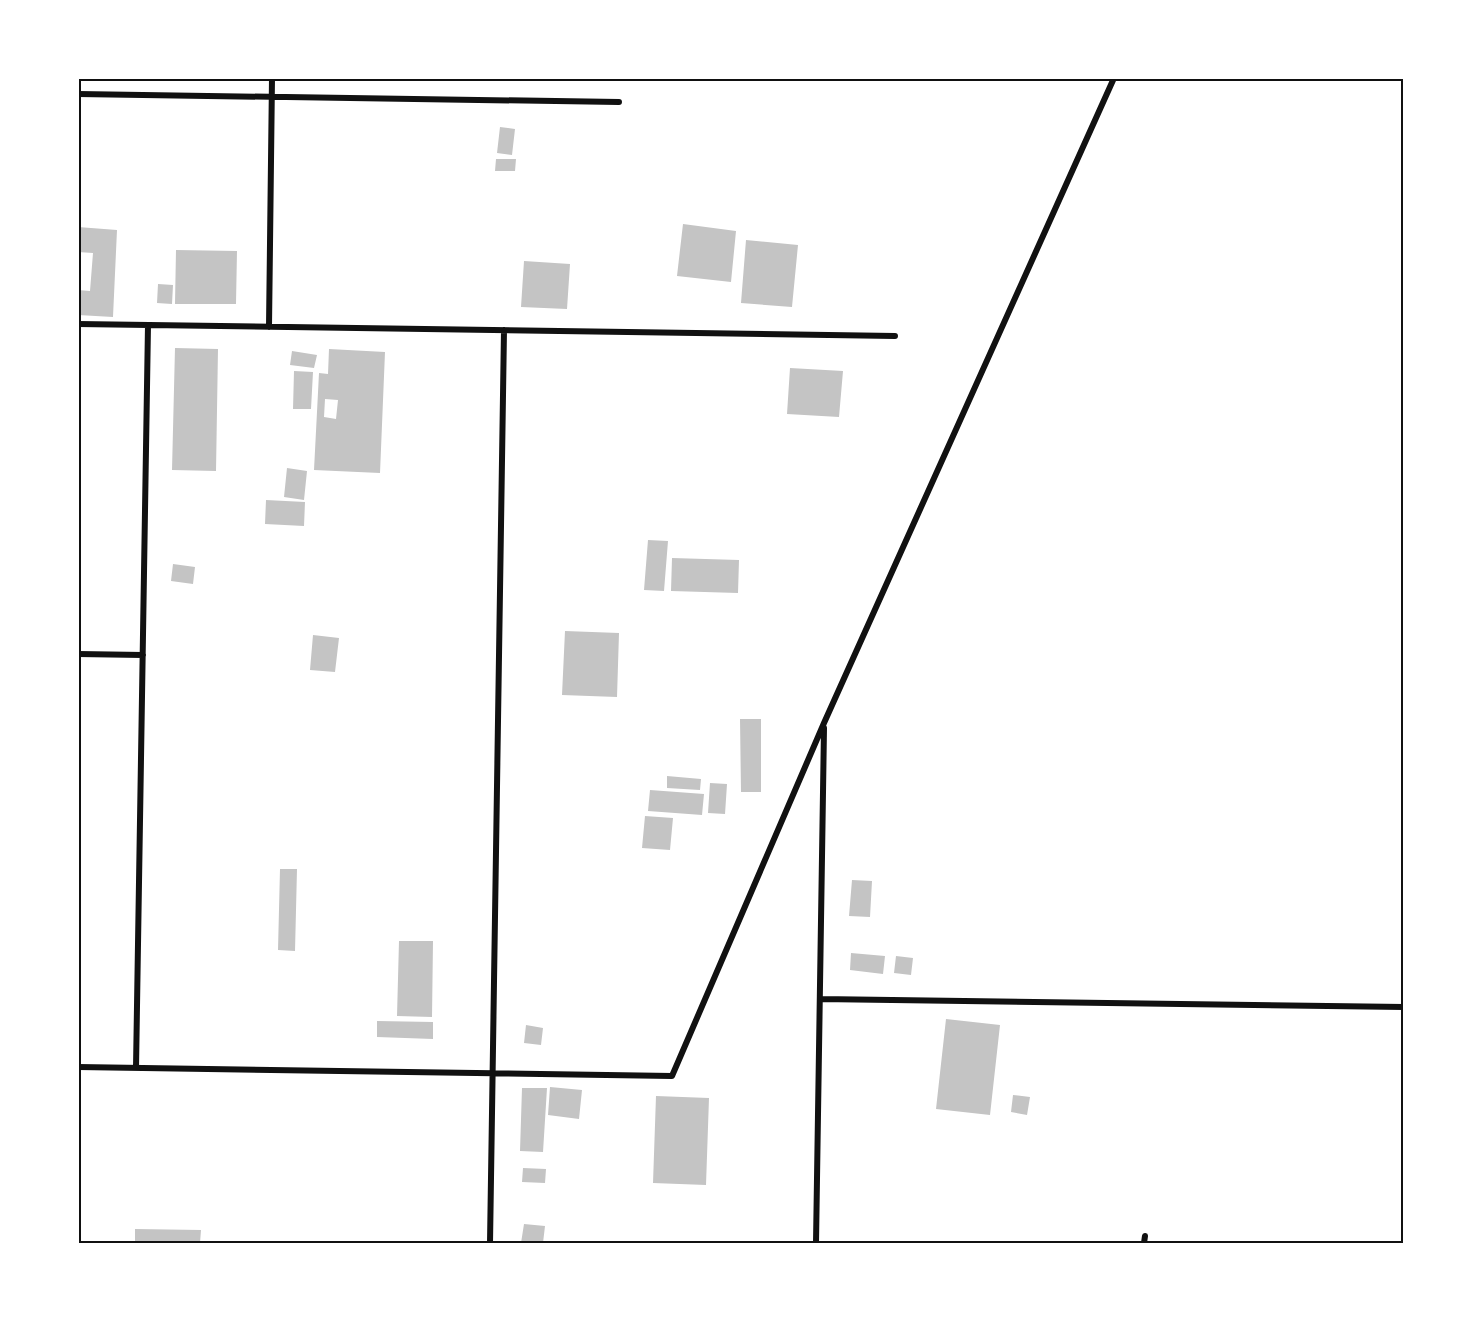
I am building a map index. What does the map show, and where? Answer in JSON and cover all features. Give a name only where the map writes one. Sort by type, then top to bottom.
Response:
[{"type":"street","points":[[268,327],[272,78]]},
{"type":"street","points":[[78,1067],[672,1076],[824,723],[1114,78]]},
{"type":"street","points":[[78,94],[619,102]]},
{"type":"street","points":[[78,324],[895,336]]},
{"type":"street","points":[[136,1068],[148,325]]},
{"type":"street","points":[[490,1243],[504,330]]},
{"type":"street","points":[[78,654],[143,655]]},
{"type":"street","points":[[816,1243],[824,723]]},
{"type":"street","points":[[820,999],[1404,1007]]},
{"type":"building","points":[[500,127],[515,129],[512,155],[497,153]]},
{"type":"building","points":[[496,159],[516,159],[515,171],[495,171]]},
{"type":"building","points":[[683,224],[736,231],[731,282],[677,276]]},
{"type":"building","points":[[78,227],[117,230],[113,317],[78,315],[78,290],[90,291],[93,253],[78,252]]},
{"type":"building","points":[[746,240],[798,245],[792,307],[741,303]]},
{"type":"building","points":[[176,250],[237,251],[236,304],[175,304]]},
{"type":"building","points":[[524,261],[570,264],[567,309],[521,307]]},
{"type":"building","points":[[158,284],[173,285],[172,304],[157,303]]},
{"type":"building","points":[[175,348],[218,349],[216,471],[172,470]]},
{"type":"building","points":[[329,349],[385,352],[380,473],[314,470],[319,373],[328,374]],"holes":[[[325,399],[338,400],[336,419],[324,417]]]},
{"type":"building","points":[[292,351],[317,355],[314,368],[290,365]]},
{"type":"building","points":[[790,368],[843,371],[839,417],[787,414]]},
{"type":"building","points":[[294,371],[313,372],[311,409],[293,409]]},
{"type":"building","points":[[287,468],[307,471],[304,500],[284,497]]},
{"type":"building","points":[[266,500],[305,502],[304,526],[265,524]]},
{"type":"building","points":[[648,540],[668,541],[664,591],[644,590]]},
{"type":"building","points":[[672,558],[739,560],[738,593],[671,591]]},
{"type":"building","points":[[173,564],[195,567],[193,584],[171,581]]},
{"type":"building","points":[[565,631],[619,633],[617,697],[562,695]]},
{"type":"building","points":[[313,635],[339,638],[335,672],[310,670]]},
{"type":"building","points":[[740,719],[761,719],[761,792],[741,792]]},
{"type":"building","points":[[667,776],[701,779],[700,790],[667,788]]},
{"type":"building","points":[[710,783],[727,784],[725,814],[708,813]]},
{"type":"building","points":[[650,790],[704,794],[702,815],[648,811]]},
{"type":"building","points":[[645,816],[673,818],[670,850],[642,848]]},
{"type":"building","points":[[280,869],[297,869],[295,951],[278,950]]},
{"type":"building","points":[[852,880],[872,881],[870,917],[849,916]]},
{"type":"building","points":[[399,941],[433,941],[432,1017],[397,1016]]},
{"type":"building","points":[[851,953],[885,956],[883,974],[850,970]]},
{"type":"building","points":[[896,956],[913,958],[911,975],[894,973]]},
{"type":"building","points":[[946,1019],[1000,1025],[990,1115],[936,1109]]},
{"type":"building","points":[[377,1021],[433,1022],[433,1039],[377,1037]]},
{"type":"building","points":[[526,1025],[543,1028],[541,1045],[524,1043]]},
{"type":"building","points":[[550,1087],[582,1090],[579,1119],[548,1115]]},
{"type":"building","points":[[522,1088],[547,1088],[543,1152],[520,1151]]},
{"type":"building","points":[[1013,1095],[1030,1097],[1027,1115],[1011,1112]]},
{"type":"building","points":[[656,1096],[709,1098],[706,1185],[653,1183]]},
{"type":"building","points":[[523,1168],[546,1169],[545,1183],[522,1182]]},
{"type":"building","points":[[524,1224],[545,1226],[543,1243],[521,1243]]},
{"type":"building","points":[[135,1229],[201,1230],[200,1243],[135,1243]]}]
